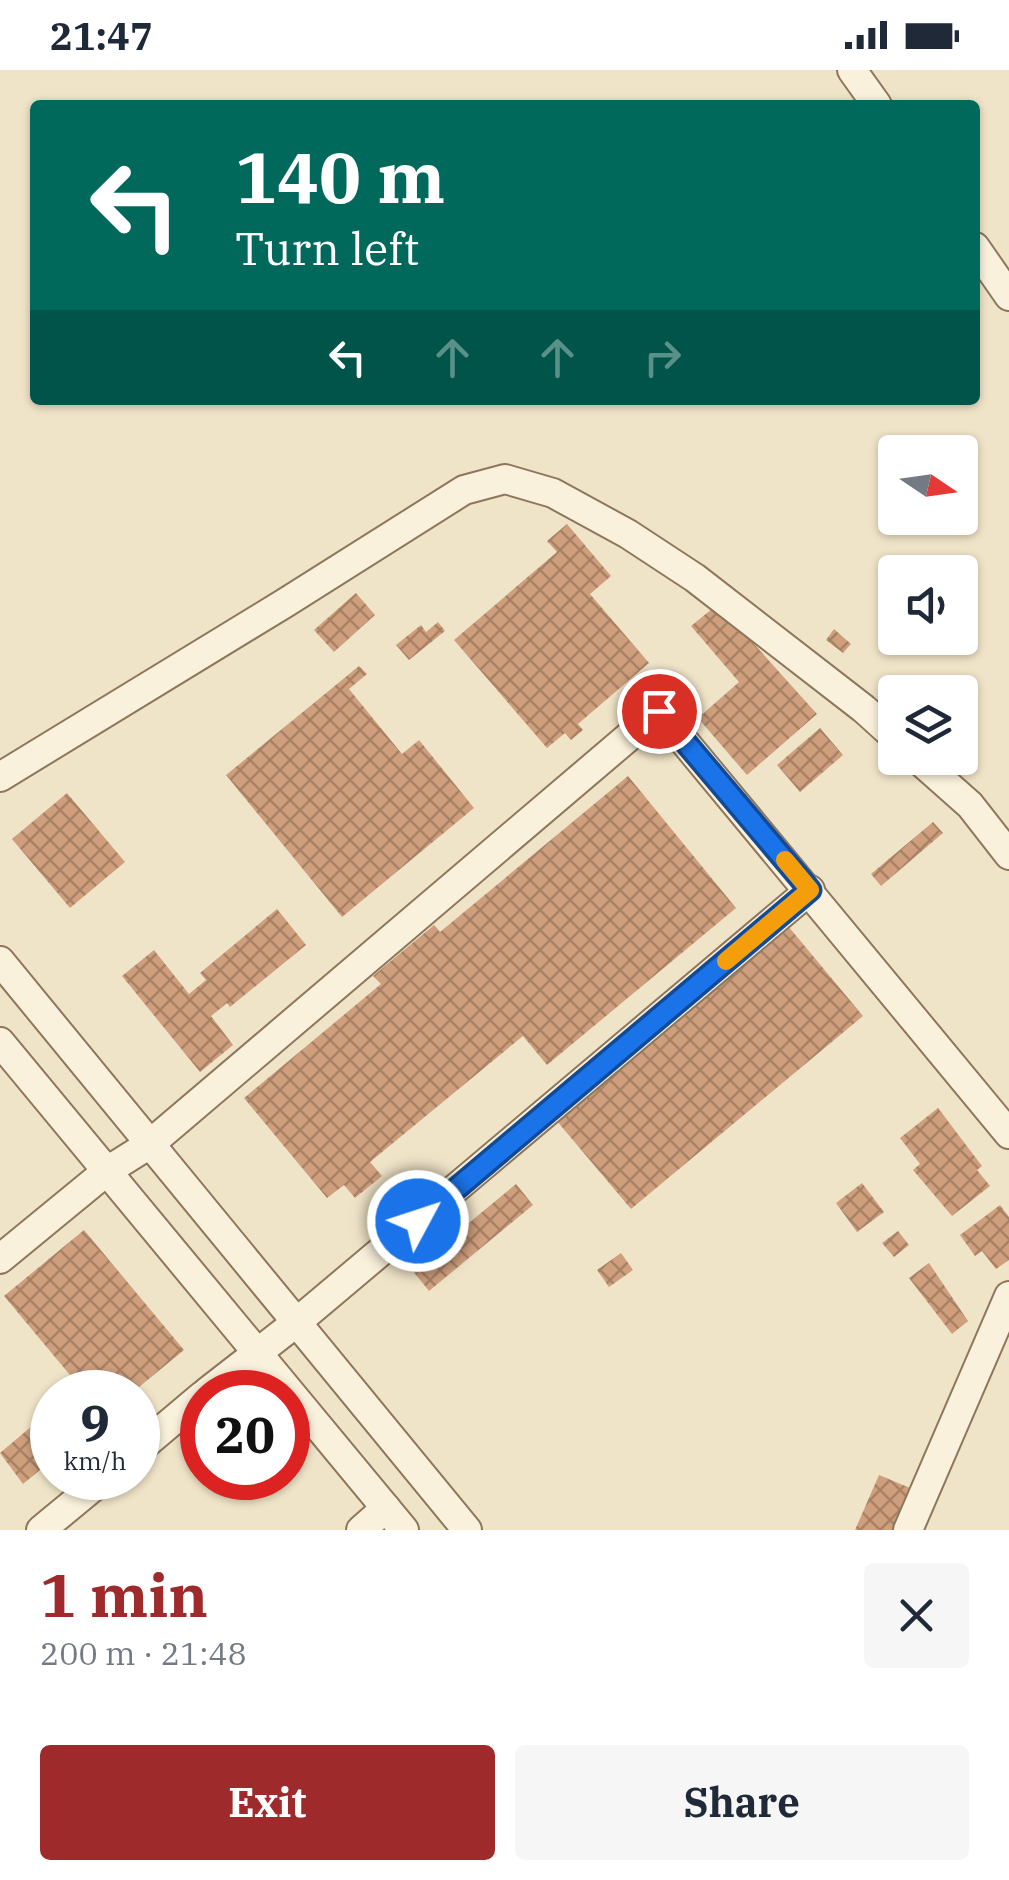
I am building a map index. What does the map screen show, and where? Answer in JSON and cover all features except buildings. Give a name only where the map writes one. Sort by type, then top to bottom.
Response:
[{"type":"lane","points":[[852,70],[873,100]]},
{"type":"lane","points":[[980,254],[1009,296]]},
{"type":"lane","points":[[0,777],[464,490],[506,478],[553,493],[628,534],[695,578],[878,722]]},
{"type":"lane","points":[[0,1258],[107,1170],[150,1144],[659,711],[1009,1134]]},
{"type":"lane","points":[[936,775],[970,805],[1009,855]]},
{"type":"lane","points":[[233,1370],[297,1322],[810,890]]},
{"type":"lane","points":[[0,961],[466,1530]]},
{"type":"lane","points":[[0,1042],[395,1519],[361,1530]]},
{"type":"lane","points":[[908,1530],[1009,1296]]},
{"type":"lane","points":[[160,1432],[180,1415]]},
{"type":"lane","points":[[41,1530],[77,1500]]},
{"type":"slow traffic","points":[[726,961],[810,890],[785,860]]},
{"type":"route","points":[[418,1221],[810,890],[659,711]]}]
